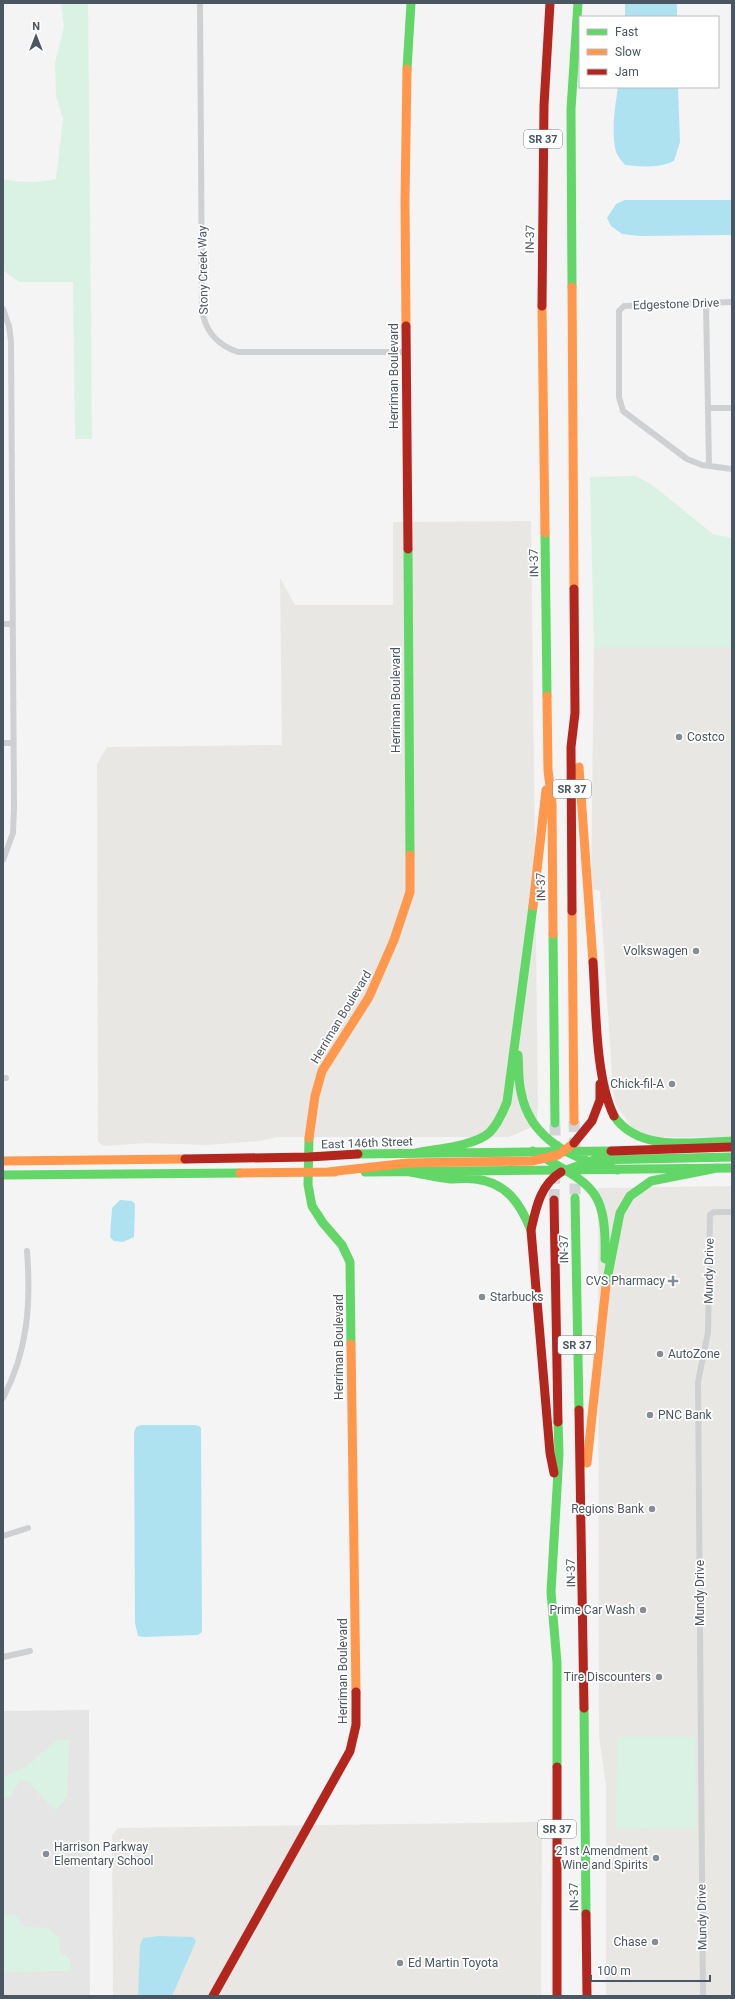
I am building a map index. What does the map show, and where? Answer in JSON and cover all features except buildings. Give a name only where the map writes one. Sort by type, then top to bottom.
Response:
[{"type":"main road","name":"Herriman Boulevard","points":[[213,1996],[350,1751],[356,1725],[350,1262],[344,1246],[317,1218],[311,1208],[308,1196],[308,1172],[314,1099],[322,1072],[375,986],[387,961],[410,892],[405,125],[411,3]]},
{"type":"main road","name":"IN-37","points":[[550,3],[544,105],[542,275],[548,770],[552,804],[555,1122]]},
{"type":"main road","name":"SR 37","points":[[574,1122],[572,747],[575,713],[571,109],[578,3]]},
{"type":"main road","points":[[328,1172],[408,1163],[532,1161],[564,1152],[581,1138],[597,1112],[600,1100],[600,1061],[575,713]]},
{"type":"main road","points":[[416,1153],[462,1144],[480,1138],[490,1132],[502,1115],[507,1102],[517,1033],[522,980],[538,871],[548,770]]},
{"type":"main road","points":[[517,1033],[519,1083],[527,1111],[543,1136],[564,1152],[586,1162],[618,1170]]},
{"type":"main road","points":[[600,1061],[608,1102],[614,1116],[624,1129],[647,1140],[654,1141],[732,1140]]},
{"type":"main road","name":"East 146th Street","points":[[3,1161],[309,1157],[416,1153],[564,1152],[732,1147]]},
{"type":"main road","points":[[533,1152],[582,1179],[591,1189],[604,1217],[606,1229],[604,1293],[587,1464],[581,1491]]},
{"type":"main road","points":[[531,1230],[539,1196],[554,1176],[564,1170],[586,1162],[601,1160],[732,1157]]},
{"type":"main road","points":[[604,1293],[620,1214],[630,1196],[644,1185],[660,1178],[717,1168]]},
{"type":"main road","points":[[3,1175],[732,1168]]},
{"type":"main road","points":[[410,1172],[451,1179],[478,1179],[496,1184],[514,1197],[521,1206],[531,1230],[550,1453],[557,1488]]},
{"type":"main road","name":"IN-37","points":[[575,1198],[581,1491],[588,1996]]},
{"type":"main road","name":"IN-37","points":[[554,1200],[559,1454],[551,1592],[557,1662],[556,1994]]},
{"type":"main road","points":[[587,1939],[595,1996]]},
{"type":"street","name":"Stony Creek Way","points":[[200,3],[202,308],[208,330],[218,342],[228,349],[238,352],[406,352]]},
{"type":"street","name":"Edgestone Drive","points":[[709,466],[687,459],[623,411],[619,397],[619,311],[624,306],[732,302]]},
{"type":"street","points":[[706,303],[709,466],[732,469]]},
{"type":"street","points":[[3,309],[9,326],[10,341],[12,743],[14,822],[10,843],[3,860]]},
{"type":"street","points":[[3,383],[10,383]]},
{"type":"street","points":[[708,408],[732,408]]},
{"type":"street","points":[[3,503],[11,503]]},
{"type":"street","points":[[3,624],[12,624]]},
{"type":"street","points":[[3,743],[12,743]]},
{"type":"street","name":"Mundy Drive","points":[[703,1996],[698,1382],[708,1332],[710,1215],[714,1212],[732,1212]]},
{"type":"street","points":[[3,1398],[17,1366],[27,1323],[29,1297],[27,1251]]},
{"type":"street","points":[[3,1536],[28,1528]]},
{"type":"street","points":[[3,1657],[30,1651]]},
{"type":"shaded area","points":[[531,521],[538,1108],[537,1119],[532,1127],[509,1137],[277,1137],[260,1141],[206,1145],[148,1143],[104,1146],[98,1142],[97,764],[107,747],[282,745],[280,578],[295,605],[393,605],[393,522]]},
{"type":"shaded area","points":[[594,647],[732,647],[732,1138],[660,1137],[642,1135],[632,1128],[616,1105],[613,1090],[600,891],[591,888]]},
{"type":"shaded area","points":[[732,1186],[732,1996],[606,1996],[606,1785],[599,1738],[598,1188]]},
{"type":"shaded area","name":"Harrison Parkway Elementary School","points":[[89,1710],[90,1996],[3,1996],[3,1711]]},
{"type":"shaded area","points":[[542,1822],[541,1996],[113,1996],[112,1835],[118,1828]]},
{"type":"green space","points":[[61,3],[88,3],[92,439],[75,439],[73,282],[19,282],[3,270],[3,179],[30,182],[56,179],[63,119],[56,96],[55,63],[64,27]]},
{"type":"green space","points":[[635,476],[651,484],[713,534],[732,538],[732,647],[594,647],[590,477]]},
{"type":"green space","points":[[617,1737],[695,1737],[696,1828],[616,1829]]},
{"type":"green space","points":[[56,1740],[69,1740],[67,1798],[55,1810],[27,1781],[20,1780],[11,1796],[3,1799],[3,1777],[27,1766]]},
{"type":"green space","points":[[3,1915],[15,1915],[21,1922],[19,1923],[25,1927],[48,1928],[60,1939],[59,1951],[70,1959],[71,1971],[3,1972]]},
{"type":"water","points":[[625,3],[677,3],[677,16],[625,16]]},
{"type":"water","points":[[618,88],[678,88],[680,142],[674,161],[657,166],[625,165],[616,152],[614,120]]},
{"type":"water","points":[[625,200],[732,200],[732,235],[639,236],[622,234],[611,226],[607,218],[616,204]]},
{"type":"water","points":[[120,1200],[132,1201],[135,1204],[134,1237],[123,1242],[114,1241],[110,1237],[112,1208]]},
{"type":"water","points":[[141,1425],[194,1425],[201,1428],[202,1632],[198,1635],[138,1636],[135,1623],[134,1432],[136,1427]]},
{"type":"water","points":[[159,1936],[193,1937],[196,1941],[172,1996],[138,1996],[140,1945],[143,1938]]},
{"type":"tunnel","points":[[574,1121],[575,1150]]},
{"type":"tunnel","points":[[555,1123],[555,1152]]},
{"type":"tunnel","points":[[575,1167],[575,1198]]},
{"type":"tunnel","points":[[554,1200],[555,1169]]},
{"type":"traffic: fast","points":[[407,69],[411,3]]},
{"type":"traffic: fast","points":[[572,287],[571,109],[578,3]]},
{"type":"traffic: fast","points":[[545,533],[547,696]]},
{"type":"traffic: fast","points":[[408,549],[410,855]]},
{"type":"traffic: fast","points":[[416,1153],[465,1144],[484,1137],[490,1132],[502,1114],[507,1102],[533,906]]},
{"type":"traffic: fast","points":[[553,934],[555,1123]]},
{"type":"traffic: fast","points":[[518,1055],[520,1087],[526,1109],[544,1136],[571,1154],[602,1166],[618,1170]]},
{"type":"traffic: fast","points":[[614,1116],[625,1128],[638,1136],[652,1140],[668,1143],[732,1141]]},
{"type":"traffic: fast","points":[[309,1138],[308,1185],[312,1206],[323,1223],[342,1245],[350,1262],[351,1344]]},
{"type":"traffic: fast","points":[[533,1151],[569,1172],[591,1190],[598,1201],[603,1215],[605,1259]]},
{"type":"traffic: fast","points":[[358,1154],[611,1151]]},
{"type":"traffic: fast","points":[[561,1172],[594,1160],[732,1157]]},
{"type":"traffic: fast","points":[[606,1285],[620,1213],[630,1196],[651,1181],[717,1168]]},
{"type":"traffic: fast","points":[[365,1172],[732,1168]]},
{"type":"traffic: fast","points":[[410,1172],[450,1179],[475,1179],[495,1184],[503,1189],[517,1203],[531,1230]]},
{"type":"traffic: fast","points":[[3,1175],[240,1173]]},
{"type":"traffic: fast","points":[[575,1198],[579,1410]]},
{"type":"traffic: fast","points":[[557,1767],[557,1663],[551,1592],[559,1454],[558,1422]]},
{"type":"traffic: fast","points":[[584,1708],[586,1914]]},
{"type":"traffic: slow","points":[[406,326],[405,201],[407,69]]},
{"type":"traffic: slow","points":[[572,287],[574,589]]},
{"type":"traffic: slow","points":[[542,306],[545,533]]},
{"type":"traffic: slow","points":[[547,696],[548,770],[552,804],[553,934]]},
{"type":"traffic: slow","points":[[579,767],[593,962]]},
{"type":"traffic: slow","points":[[533,906],[546,790]]},
{"type":"traffic: slow","points":[[309,1138],[315,1096],[322,1071],[369,997],[394,940],[410,892],[410,855]]},
{"type":"traffic: slow","points":[[572,911],[574,1121]]},
{"type":"traffic: slow","points":[[328,1172],[408,1163],[532,1161],[558,1155],[574,1143]]},
{"type":"traffic: slow","points":[[3,1161],[185,1159]]},
{"type":"traffic: slow","points":[[240,1173],[335,1172]]},
{"type":"traffic: slow","points":[[587,1463],[606,1285]]},
{"type":"traffic: slow","points":[[351,1344],[356,1692]]},
{"type":"traffic: jam","points":[[542,306],[544,105],[550,3]]},
{"type":"traffic: jam","points":[[406,326],[408,549]]},
{"type":"traffic: jam","points":[[572,911],[571,747],[575,713],[574,589]]},
{"type":"traffic: jam","points":[[593,962],[600,1062],[603,1082],[614,1116]]},
{"type":"traffic: jam","points":[[574,1143],[592,1121],[600,1100],[600,1084]]},
{"type":"traffic: jam","points":[[611,1151],[732,1147]]},
{"type":"traffic: jam","points":[[185,1159],[309,1157],[358,1154]]},
{"type":"traffic: jam","points":[[554,1473],[550,1453],[531,1230],[537,1205],[544,1190],[548,1183],[561,1172]]},
{"type":"traffic: jam","points":[[554,1200],[558,1422]]},
{"type":"traffic: jam","points":[[579,1410],[584,1708]]},
{"type":"traffic: jam","points":[[213,1996],[350,1751],[356,1725],[356,1692]]},
{"type":"traffic: jam","points":[[557,1767],[557,1996]]},
{"type":"traffic: jam","points":[[586,1914],[587,1996]]},
{"type":"place","name":"Costco","points":[[679,737]]},
{"type":"place","name":"Volkswagen","points":[[696,951]]},
{"type":"place","name":"Chick-fil-A","points":[[672,1084]]},
{"type":"place","name":"CVS Pharmacy","points":[[673,1281]]},
{"type":"place","name":"Starbucks","points":[[482,1297]]},
{"type":"place","name":"AutoZone","points":[[660,1354]]},
{"type":"place","name":"PNC Bank","points":[[650,1415]]},
{"type":"place","name":"Regions Bank","points":[[652,1509]]},
{"type":"place","name":"Prime Car Wash","points":[[643,1610]]},
{"type":"place","name":"Tire Discounters","points":[[659,1677]]},
{"type":"place","name":"Harrison Parkway Elementary School","points":[[46,1854]]},
{"type":"place","name":"21st Amendment Wine and Spirits","points":[[656,1858]]},
{"type":"place","name":"Chase","points":[[655,1942]]},
{"type":"place","name":"Ed Martin Toyota","points":[[400,1963]]}]
